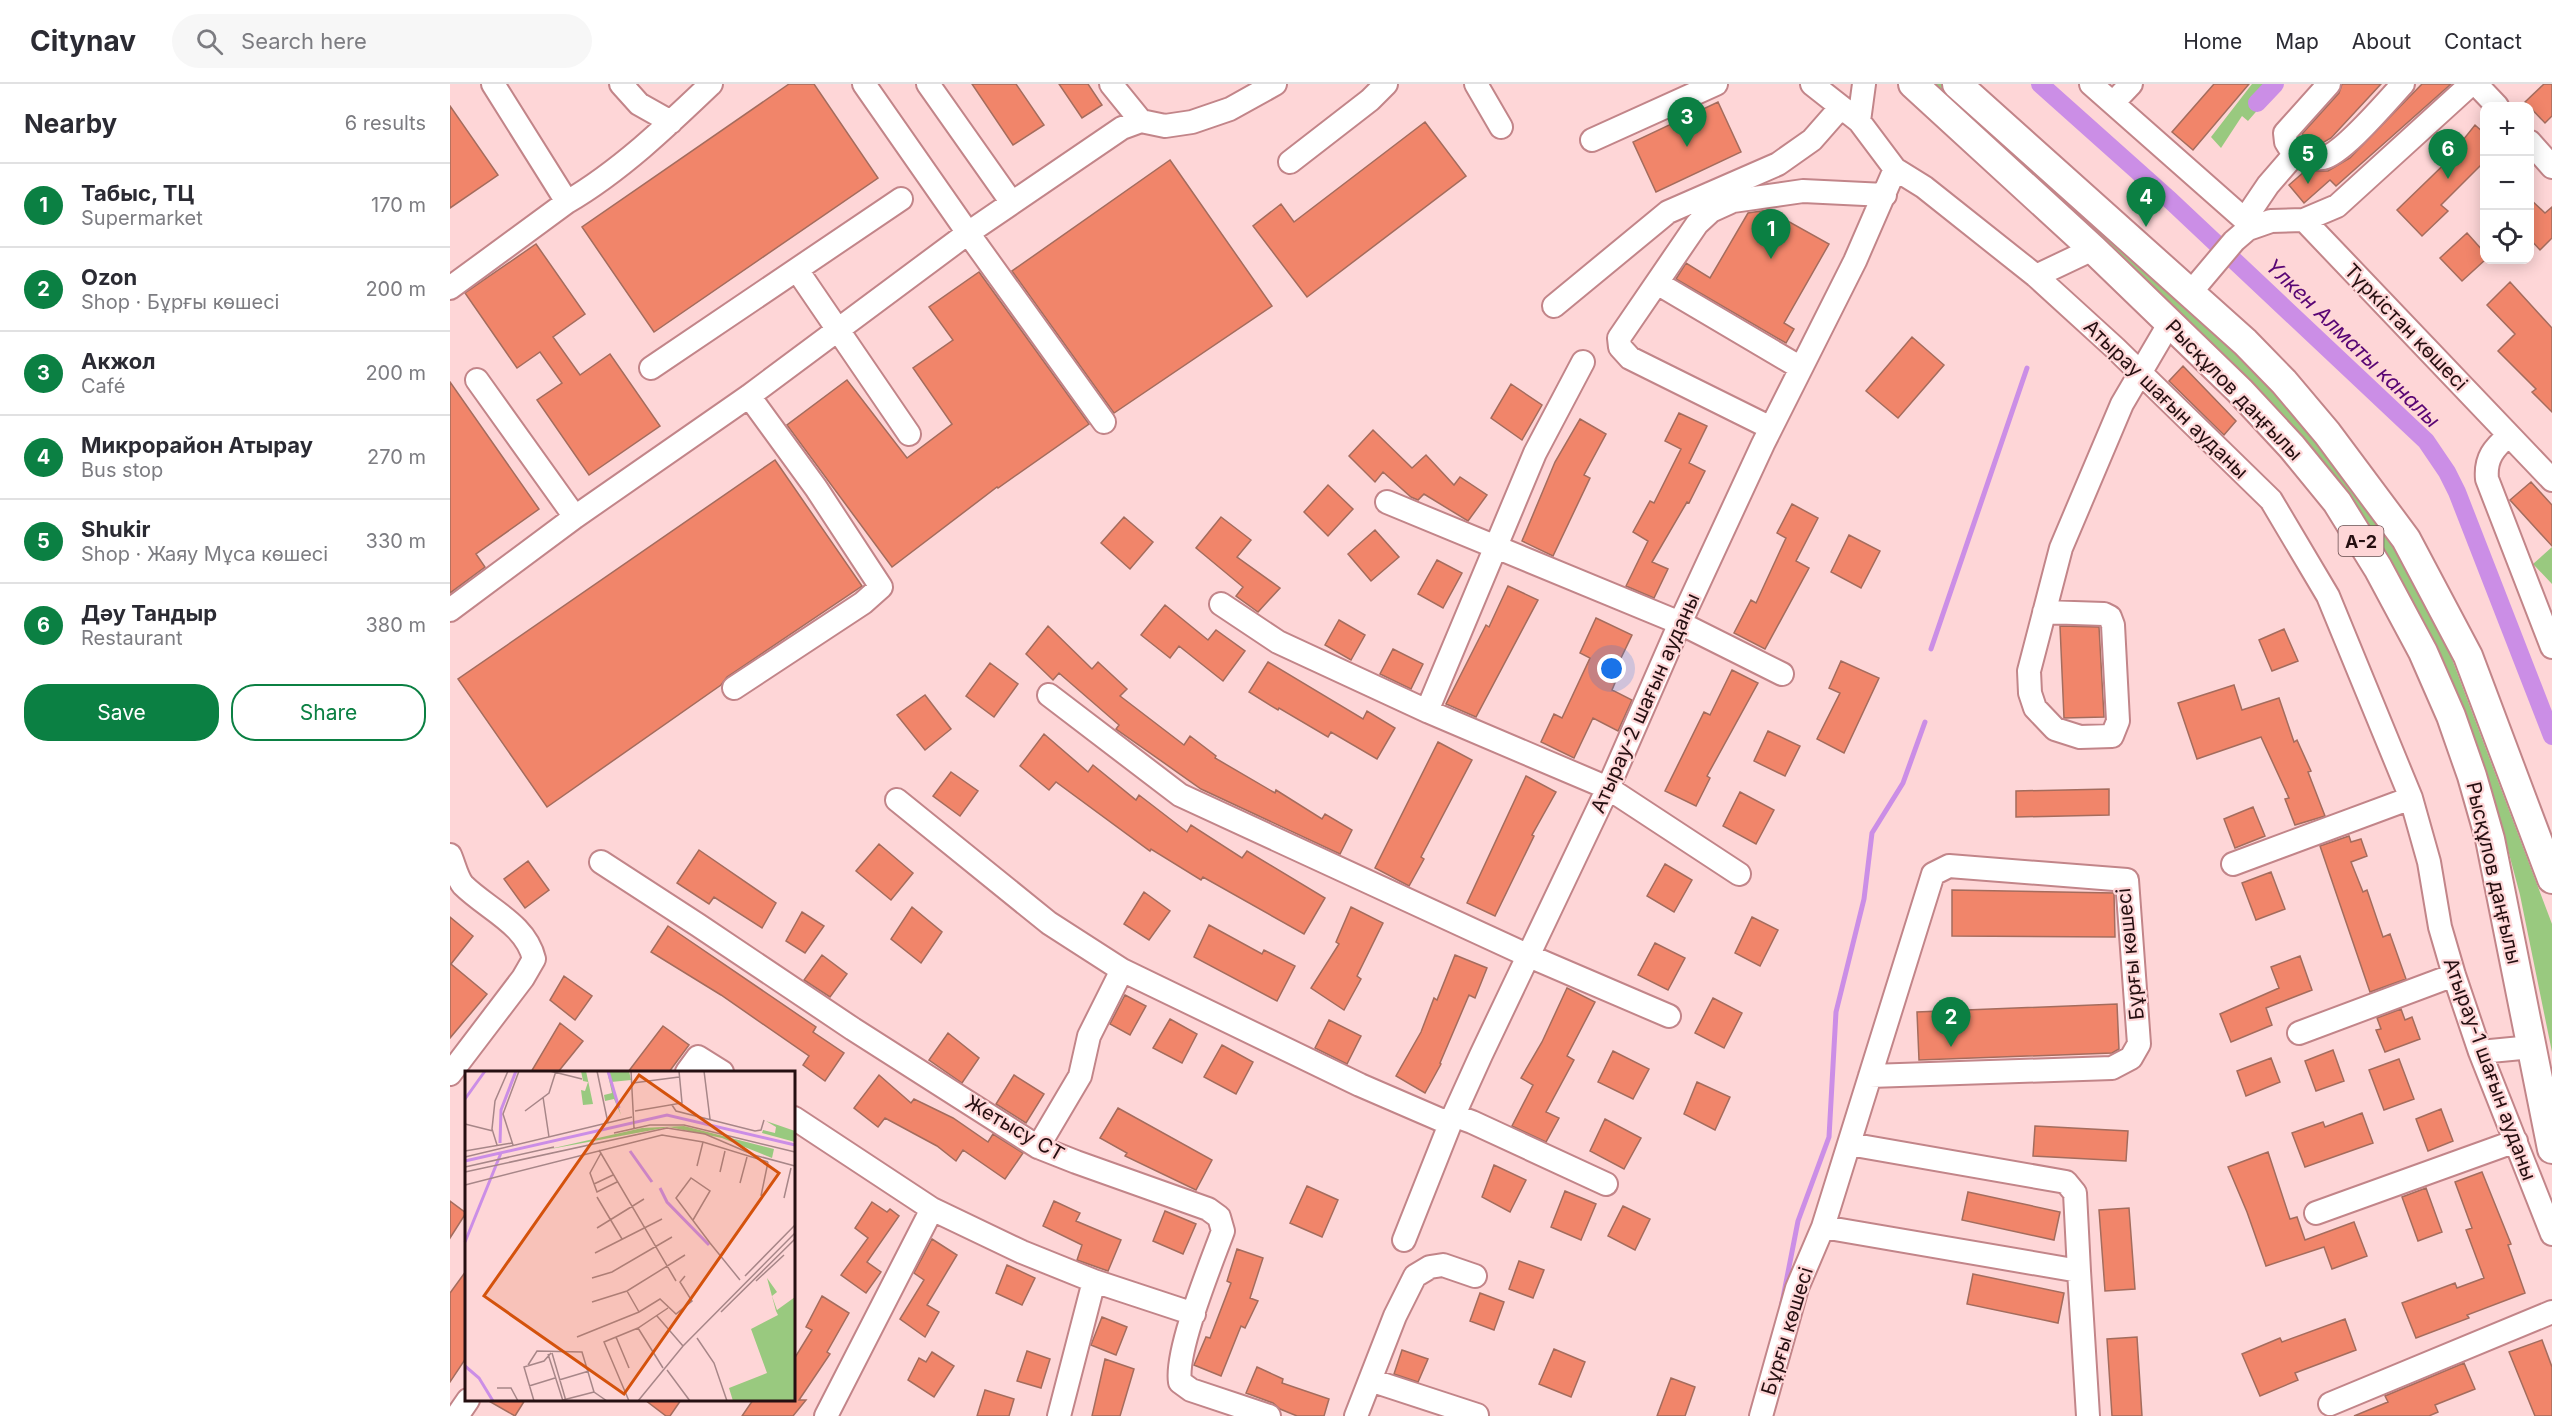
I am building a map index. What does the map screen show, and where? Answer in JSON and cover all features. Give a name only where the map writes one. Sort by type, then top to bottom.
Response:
[{"type":"main road","name":"Рысқұлов даңғылы","points":[[1913,84],[2093,249],[2248,399],[2292,447],[2337,502],[2378,568],[2424,652],[2451,716],[2490,839],[2552,1149]]},
{"type":"main road","name":"Рысқұлов даңғылы","points":[[1957,84],[2245,342],[2284,382],[2327,433],[2406,539],[2468,656],[2552,879]]},
{"type":"street","points":[[493,84],[567,202]]},
{"type":"street","points":[[621,84],[639,104],[671,122]]},
{"type":"street","points":[[450,288],[567,202],[588,190],[671,122],[711,84]]},
{"type":"street","points":[[864,84],[1104,422]]},
{"type":"street","points":[[928,84],[1012,203]]},
{"type":"street","points":[[1111,84],[1141,121]]},
{"type":"street","points":[[450,610],[575,517],[749,396],[968,233],[1122,128],[1141,121],[1165,126],[1192,122],[1230,109],[1275,84]]},
{"type":"street","points":[[1290,162],[1370,100],[1386,84]]},
{"type":"street","points":[[1476,84],[1501,127]]},
{"type":"street","points":[[1592,140],[1716,84]]},
{"type":"street","name":"Атырау шағын ауданы","points":[[1812,84],[1859,121],[1895,169],[1924,187],[2036,276],[2141,373],[2271,500],[2328,596],[2411,798]]},
{"type":"street","points":[[1859,121],[1864,84]]},
{"type":"street","points":[[2091,84],[2249,223],[2304,220],[2326,212],[2352,194],[2471,84]]},
{"type":"street","points":[[2113,103],[2131,84]]},
{"type":"street","points":[[2329,84],[2285,133],[2286,142],[2294,155],[2324,158],[2340,149],[2403,84]]},
{"type":"street","points":[[2476,84],[2493,102]]},
{"type":"street","points":[[1554,306],[1668,212],[1778,164],[1812,140],[1841,107]]},
{"type":"street","points":[[2534,147],[2552,167]]},
{"type":"street","points":[[2190,292],[2249,223],[2268,185],[2294,155]]},
{"type":"street","name":"Атырау-2 шағын ауданы","points":[[1404,1240],[1452,1119],[1608,788],[1680,622],[1771,428],[1855,261],[1895,169]]},
{"type":"street","points":[[1771,428],[1630,358],[1620,347],[1619,338],[1698,224],[1711,211],[1733,201],[1803,191],[1885,195]]},
{"type":"street","points":[[651,368],[902,199]]},
{"type":"street","name":"Түркістан көшесі","points":[[2304,220],[2552,480]]},
{"type":"street","points":[[2036,276],[2093,249]]},
{"type":"street","points":[[797,270],[909,434]]},
{"type":"street","points":[[1657,283],[1801,368]]},
{"type":"street","points":[[2044,612],[2104,614],[2110,617],[2113,625],[2118,721],[2112,736],[2080,737],[2055,729],[2035,708],[2030,693],[2029,671],[2044,612],[2061,548],[2122,404],[2169,324]]},
{"type":"street","points":[[1426,711],[1535,453],[1584,362]]},
{"type":"street","points":[[477,380],[575,517]]},
{"type":"street","points":[[734,688],[863,603],[881,587],[816,488],[749,396]]},
{"type":"street","points":[[2509,435],[2488,458],[2487,479],[2552,647]]},
{"type":"street","points":[[1387,502],[1680,622],[1782,674]]},
{"type":"street","points":[[1221,604],[1278,642],[1426,711],[1608,788],[1739,874]]},
{"type":"street","points":[[1049,694],[1180,795],[1529,956],[1669,1016]]},
{"type":"street","points":[[2233,864],[2411,798]]},
{"type":"street","name":"Атырау-1 шағын ауданы","points":[[2411,798],[2430,862],[2440,927],[2454,975],[2480,1052],[2552,1234]]},
{"type":"street","points":[[897,800],[1049,923],[1122,970],[1360,1085],[1441,1120],[1461,1118],[1472,1122],[1606,1184]]},
{"type":"street","points":[[450,855],[461,883],[506,918],[531,947],[534,959],[523,978],[450,1074]]},
{"type":"street","name":"Жетысу СТ","points":[[601,862],[853,1029],[1038,1147],[1208,1209],[1219,1217],[1223,1232],[1194,1314],[1179,1372],[1180,1382],[1191,1390],[1269,1416]]},
{"type":"street","name":"Бұрғы көшесі","points":[[1761,1416],[1797,1288],[1823,1227],[1870,1076],[1934,874],[1949,866],[2127,880],[2139,1044],[2131,1058],[2112,1068],[1870,1076]]},
{"type":"street","points":[[1038,1147],[1080,1076],[1089,1036],[1122,970]]},
{"type":"street","points":[[2299,1033],[2454,975]]},
{"type":"street","points":[[2480,1052],[2532,1047]]},
{"type":"street","points":[[688,1071],[698,1057],[720,1071]]},
{"type":"street","points":[[795,1119],[932,1209],[1022,1252],[1094,1281],[1194,1314]]},
{"type":"street","points":[[2316,1213],[2516,1141]]},
{"type":"street","points":[[1849,1144],[2066,1182],[2075,1193],[2088,1416]]},
{"type":"street","points":[[826,1416],[932,1209]]},
{"type":"street","points":[[1823,1227],[2079,1271]]},
{"type":"street","points":[[1356,1416],[1395,1316],[1415,1276],[1430,1268],[1443,1265],[1475,1276]]},
{"type":"street","points":[[1059,1416],[1094,1281]]},
{"type":"street","points":[[2330,1404],[2552,1312]]},
{"type":"street","points":[[1370,1380],[1477,1415]]},
{"type":"street","points":[[457,1416],[467,1401]]},
{"type":"green space","points":[[1927,84],[1950,84],[2232,340],[2368,503],[2427,602],[2452,659],[2552,924],[2552,1052],[2520,895],[2494,797],[2481,760],[2445,664],[2416,608],[2356,512],[2270,403],[2223,353]]},
{"type":"green space","points":[[2252,84],[2280,84],[2248,121],[2242,116],[2221,148],[2211,137]]},
{"type":"green space","points":[[2552,547],[2552,584],[2533,564]]},
{"type":"building","points":[[789,84],[814,84],[878,178],[654,332],[582,227]]},
{"type":"building","points":[[972,84],[1016,84],[1044,125],[1013,145]]},
{"type":"building","points":[[1059,84],[1088,84],[1102,105],[1082,118]]},
{"type":"building","points":[[2214,84],[2249,84],[2193,150],[2172,132]]},
{"type":"building","points":[[2342,84],[2381,84],[2331,138],[2319,145],[2314,145],[2302,134],[2339,93]]},
{"type":"building","points":[[2422,84],[2451,84],[2336,186],[2330,180],[2304,203],[2289,185],[2305,171],[2328,171],[2350,158]]},
{"type":"building","points":[[2544,84],[2552,84],[2552,116],[2545,123],[2534,111],[2534,102],[2525,102]]},
{"type":"building","points":[[1718,102],[1741,152],[1656,192],[1633,142]]},
{"type":"building","points":[[450,106],[498,175],[450,208]]},
{"type":"building","points":[[1425,122],[1466,176],[1307,297],[1253,226],[1281,204],[1294,222]]},
{"type":"building","points":[[2475,125],[2480,129],[2480,166],[2441,205],[2448,211],[2422,236],[2397,210],[2462,147],[2459,145]]},
{"type":"building","points":[[1170,160],[1272,306],[1114,413],[1012,271]]},
{"type":"building","points":[[2534,203],[2545,213],[2552,207],[2552,238],[2540,250],[2534,243]]},
{"type":"building","points":[[1768,210],[1829,244],[1784,323],[1794,329],[1786,343],[1676,279],[1686,263],[1710,278],[1748,213]]},
{"type":"building","points":[[2467,233],[2480,248],[2481,264],[2462,281],[2440,258]]},
{"type":"building","points":[[536,244],[585,314],[553,337],[580,375],[610,354],[660,426],[589,475],[537,400],[562,383],[540,352],[517,368],[465,293]]},
{"type":"building","points":[[979,272],[1089,424],[997,487],[892,567],[787,425],[847,380],[907,458],[952,424],[913,368],[953,340],[929,307]]},
{"type":"building","points":[[2510,282],[2552,328],[2552,412],[2532,392],[2536,389],[2498,351],[2515,334],[2487,305]]},
{"type":"building","points":[[1912,337],[1944,365],[1898,418],[1866,391]]},
{"type":"building","points":[[2183,366],[2236,421],[2224,435],[2169,381]]},
{"type":"building","points":[[450,382],[539,509],[476,554],[485,567],[450,593]]},
{"type":"building","points":[[1511,384],[1542,405],[1522,440],[1491,418]]},
{"type":"building","points":[[1679,413],[1707,426],[1689,463],[1705,471],[1689,503],[1687,502],[1652,562],[1668,569],[1654,598],[1626,586],[1648,541],[1633,532],[1650,501],[1654,503],[1681,449],[1665,441]]},
{"type":"building","points":[[1580,419],[1606,434],[1584,475],[1590,478],[1553,556],[1522,541],[1555,462]]},
{"type":"building","points":[[1373,430],[1412,468],[1426,455],[1454,485],[1460,477],[1487,495],[1468,521],[1424,494],[1418,500],[1411,497],[1383,472],[1375,482],[1349,456]]},
{"type":"building","points":[[775,460],[862,586],[727,677],[721,685],[547,807],[458,679]]},
{"type":"building","points":[[2531,482],[2552,505],[2552,546],[2510,500]]},
{"type":"building","points":[[1328,485],[1353,509],[1328,536],[1304,512]]},
{"type":"building","points":[[1792,504],[1818,518],[1796,561],[1809,568],[1765,649],[1734,633],[1751,600],[1756,603],[1786,538],[1777,533]]},
{"type":"building","points":[[1124,517],[1153,542],[1130,569],[1101,543]]},
{"type":"building","points":[[1221,517],[1251,540],[1237,557],[1280,588],[1258,612],[1236,596],[1243,587],[1196,548]]},
{"type":"building","points":[[1375,530],[1399,557],[1371,581],[1348,554]]},
{"type":"building","points":[[1849,535],[1880,551],[1861,588],[1831,572]]},
{"type":"building","points":[[1437,560],[1462,573],[1443,608],[1418,594]]},
{"type":"building","points":[[1508,586],[1538,600],[1476,717],[1446,704],[1486,625],[1489,627]]},
{"type":"building","points":[[1165,605],[1208,640],[1216,630],[1245,651],[1223,681],[1179,646],[1170,658],[1141,635]]},
{"type":"building","points":[[1596,618],[1632,635],[1610,681],[1615,683],[1612,690],[1632,700],[1618,731],[1593,718],[1574,758],[1541,742],[1554,714],[1562,718],[1590,658],[1580,653]]},
{"type":"building","points":[[1339,620],[1365,635],[1351,660],[1325,645]]},
{"type":"building","points":[[1048,626],[1092,669],[1098,662],[1127,689],[1120,696],[1184,745],[1190,736],[1216,756],[1215,758],[1275,793],[1276,790],[1322,819],[1325,814],[1352,830],[1340,854],[1201,789],[1116,729],[1119,725],[1059,673],[1053,680],[1026,654]]},
{"type":"building","points":[[2060,626],[2099,627],[2104,717],[2064,718]]},
{"type":"building","points":[[2284,629],[2298,661],[2272,671],[2259,640]]},
{"type":"building","points":[[1393,649],[1423,664],[1411,689],[1380,674]]},
{"type":"building","points":[[1841,661],[1879,678],[1844,753],[1817,739],[1840,693],[1829,688]]},
{"type":"building","points":[[1268,662],[1363,719],[1367,711],[1395,728],[1377,759],[1331,732],[1328,737],[1249,692]]},
{"type":"building","points":[[990,663],[1018,684],[994,717],[966,696]]},
{"type":"building","points":[[1732,670],[1758,683],[1707,776],[1710,778],[1696,806],[1665,791],[1704,712],[1710,715]]},
{"type":"building","points":[[2234,685],[2242,710],[2279,698],[2294,742],[2297,740],[2311,771],[2308,772],[2325,816],[2295,825],[2285,799],[2289,798],[2261,737],[2197,759],[2178,703]]},
{"type":"building","points":[[925,695],[951,729],[925,750],[897,715]]},
{"type":"building","points":[[1768,731],[1800,746],[1785,776],[1754,761]]},
{"type":"building","points":[[1044,734],[1088,772],[1093,765],[1136,800],[1139,795],[1187,832],[1191,825],[1242,858],[1247,851],[1325,898],[1304,934],[1203,877],[1201,880],[1151,849],[1150,851],[1056,782],[1049,790],[1020,766]]},
{"type":"building","points":[[1438,742],[1472,760],[1421,857],[1424,859],[1409,886],[1375,868]]},
{"type":"building","points":[[951,772],[978,791],[960,816],[933,796]]},
{"type":"building","points":[[1526,776],[1556,792],[1532,835],[1534,836],[1495,916],[1467,903]]},
{"type":"building","points":[[2109,789],[2109,815],[2016,817],[2016,791]]},
{"type":"building","points":[[1740,792],[1774,810],[1756,844],[1723,826]]},
{"type":"building","points":[[2253,807],[2265,836],[2235,848],[2224,819]]},
{"type":"building","points":[[2349,836],[2351,842],[2361,839],[2367,856],[2351,862],[2363,892],[2367,890],[2383,937],[2390,934],[2406,979],[2370,992],[2320,846]]},
{"type":"building","points":[[879,844],[913,873],[891,900],[856,871]]},
{"type":"building","points":[[699,850],[776,903],[762,928],[714,897],[709,904],[677,883]]},
{"type":"building","points":[[528,861],[549,890],[525,908],[504,879]]},
{"type":"building","points":[[1665,864],[1692,880],[1674,912],[1647,896]]},
{"type":"building","points":[[2271,872],[2285,909],[2256,920],[2242,883]]},
{"type":"building","points":[[1952,890],[2114,893],[2115,937],[1952,936]]},
{"type":"building","points":[[1144,892],[1170,911],[1149,940],[1124,924]]},
{"type":"building","points":[[912,907],[942,932],[921,963],[891,939]]},
{"type":"building","points":[[1351,907],[1383,923],[1357,976],[1361,979],[1344,1010],[1311,988],[1339,944],[1336,942]]},
{"type":"building","points":[[802,912],[824,926],[805,953],[786,941]]},
{"type":"building","points":[[450,917],[473,936],[451,964],[487,994],[450,1038]]},
{"type":"building","points":[[1752,917],[1778,930],[1760,966],[1735,953]]},
{"type":"building","points":[[1209,925],[1262,954],[1264,950],[1295,966],[1277,1001],[1194,957]]},
{"type":"building","points":[[668,926],[816,1027],[813,1032],[844,1053],[825,1081],[803,1065],[809,1056],[721,995],[651,952]]},
{"type":"building","points":[[1655,943],[1685,958],[1668,990],[1638,975]]},
{"type":"building","points":[[822,955],[847,974],[830,997],[804,980]]},
{"type":"building","points":[[1455,955],[1487,968],[1475,998],[1469,995],[1441,1064],[1425,1093],[1396,1076],[1421,1032],[1434,998],[1437,1000]]},
{"type":"building","points":[[2300,956],[2312,990],[2266,1008],[2272,1025],[2231,1042],[2220,1014],[2279,988],[2271,967]]},
{"type":"building","points":[[564,976],[592,996],[575,1020],[550,1000]]},
{"type":"building","points":[[1567,988],[1595,1002],[1567,1056],[1574,1060],[1546,1112],[1559,1118],[1546,1142],[1512,1126],[1533,1085],[1521,1078],[1542,1042]]},
{"type":"building","points":[[1125,995],[1146,1006],[1130,1035],[1110,1024]]},
{"type":"building","points":[[1713,998],[1742,1013],[1724,1048],[1695,1033]]},
{"type":"building","points":[[2117,1004],[2119,1049],[2112,1053],[1919,1060],[1917,1012]]},
{"type":"building","points":[[2401,1009],[2405,1020],[2412,1017],[2420,1039],[2385,1052],[2376,1030],[2381,1029],[2377,1018]]},
{"type":"building","points":[[1170,1019],[1197,1034],[1182,1063],[1153,1048]]},
{"type":"building","points":[[1329,1020],[1361,1036],[1347,1064],[1315,1048]]},
{"type":"building","points":[[560,1023],[583,1041],[559,1071],[532,1071]]},
{"type":"building","points":[[663,1026],[689,1045],[670,1071],[629,1071]]},
{"type":"building","points":[[948,1033],[979,1058],[962,1083],[929,1060]]},
{"type":"building","points":[[1222,1045],[1253,1062],[1236,1094],[1204,1077]]},
{"type":"building","points":[[2333,1050],[2344,1081],[2316,1091],[2305,1061]]},
{"type":"building","points":[[1613,1051],[1649,1069],[1633,1099],[1598,1082]]},
{"type":"building","points":[[2271,1058],[2280,1082],[2246,1096],[2237,1071]]},
{"type":"building","points":[[2399,1059],[2414,1099],[2384,1110],[2369,1070]]},
{"type":"building","points":[[879,1075],[911,1103],[914,1099],[953,1118],[988,1142],[993,1134],[1023,1153],[1005,1179],[963,1150],[956,1161],[937,1146],[885,1118],[878,1127],[854,1108]]},
{"type":"building","points":[[1014,1075],[1044,1094],[1026,1123],[996,1104]]},
{"type":"building","points":[[1697,1082],[1730,1097],[1715,1130],[1684,1114]]},
{"type":"building","points":[[1118,1108],[1212,1160],[1196,1190],[1125,1156],[1127,1153],[1100,1138]]},
{"type":"building","points":[[2441,1109],[2453,1141],[2428,1151],[2416,1119]]},
{"type":"building","points":[[2362,1113],[2373,1143],[2305,1167],[2292,1133],[2323,1122],[2325,1127]]},
{"type":"building","points":[[1605,1119],[1641,1138],[1624,1169],[1590,1151]]},
{"type":"building","points":[[2035,1126],[2128,1131],[2126,1161],[2033,1156]]},
{"type":"building","points":[[2268,1152],[2290,1219],[2297,1217],[2305,1240],[2354,1222],[2367,1256],[2332,1269],[2324,1247],[2266,1266],[2228,1167]]},
{"type":"building","points":[[1494,1165],[1526,1180],[1510,1212],[1482,1197]]},
{"type":"building","points":[[2482,1172],[2511,1244],[2508,1245],[2525,1293],[2416,1338],[2402,1303],[2455,1283],[2457,1288],[2484,1278],[2466,1230],[2472,1228],[2455,1182]]},
{"type":"building","points":[[1307,1186],[1338,1200],[1322,1237],[1290,1223]]},
{"type":"building","points":[[2426,1188],[2442,1232],[2418,1241],[2402,1197]]},
{"type":"building","points":[[1565,1191],[1596,1204],[1581,1240],[1551,1227]]},
{"type":"building","points":[[1968,1192],[2060,1212],[2054,1240],[1962,1220]]},
{"type":"building","points":[[450,1201],[465,1215],[450,1238]]},
{"type":"building","points":[[1054,1201],[1080,1213],[1076,1221],[1121,1240],[1108,1271],[1077,1260],[1082,1245],[1043,1226]]},
{"type":"building","points":[[872,1202],[887,1212],[890,1209],[899,1216],[867,1262],[881,1272],[866,1293],[841,1275],[868,1238],[855,1228]]},
{"type":"building","points":[[1623,1206],[1650,1219],[1635,1250],[1608,1236]]},
{"type":"building","points":[[2129,1208],[2135,1289],[2105,1291],[2099,1210]]},
{"type":"building","points":[[1165,1211],[1196,1224],[1183,1254],[1153,1241]]},
{"type":"building","points":[[932,1239],[957,1255],[927,1305],[939,1312],[925,1337],[900,1319],[924,1280],[914,1273]]},
{"type":"building","points":[[1237,1249],[1263,1258],[1250,1298],[1258,1301],[1245,1328],[1241,1326],[1221,1376],[1194,1365],[1206,1337],[1210,1338],[1231,1283],[1227,1281]]},
{"type":"building","points":[[1519,1261],[1544,1270],[1533,1298],[1509,1289]]},
{"type":"building","points":[[1007,1265],[1035,1278],[1022,1305],[996,1293]]},
{"type":"building","points":[[465,1272],[465,1360],[450,1382],[450,1293]]},
{"type":"building","points":[[1973,1274],[2064,1293],[2058,1323],[1967,1304]]},
{"type":"building","points":[[1480,1293],[1504,1302],[1494,1330],[1470,1321]]},
{"type":"building","points":[[822,1296],[849,1313],[827,1352],[830,1354],[799,1400],[806,1400],[793,1416],[742,1416],[752,1401],[795,1401],[795,1357],[812,1330],[806,1327]]},
{"type":"building","points":[[1102,1317],[1127,1327],[1116,1355],[1091,1345]]},
{"type":"building","points":[[2345,1319],[2356,1350],[2295,1373],[2298,1380],[2260,1396],[2242,1354],[2280,1338],[2282,1342]]},
{"type":"building","points":[[2137,1337],[2142,1416],[2112,1416],[2107,1339]]},
{"type":"building","points":[[2542,1340],[2552,1367],[2552,1416],[2535,1416],[2509,1352]]},
{"type":"building","points":[[1554,1349],[1585,1362],[1571,1397],[1539,1384]]},
{"type":"building","points":[[1402,1350],[1428,1359],[1418,1382],[1394,1374]]},
{"type":"building","points":[[1027,1351],[1050,1359],[1041,1388],[1017,1381]]},
{"type":"building","points":[[932,1352],[954,1366],[934,1397],[908,1380],[919,1358],[926,1362]]},
{"type":"building","points":[[1105,1359],[1134,1369],[1120,1416],[1092,1416]]},
{"type":"building","points":[[2464,1363],[2475,1389],[2435,1405],[2438,1412],[2429,1416],[2354,1416],[2388,1402],[2385,1396]]},
{"type":"building","points":[[1257,1367],[1283,1379],[1282,1383],[1329,1399],[1324,1416],[1297,1416],[1280,1409],[1273,1403],[1246,1393]]},
{"type":"building","points":[[1671,1378],[1695,1387],[1685,1416],[1657,1416]]},
{"type":"building","points":[[985,1390],[1014,1399],[1009,1416],[977,1416]]},
{"type":"building","points":[[489,1401],[524,1401],[515,1416]]},
{"type":"building","points":[[646,1401],[680,1401],[670,1416],[666,1416]]},
{"type":"waterway","name":"Үлкен Алматы каналы","points":[[2040,84],[2171,201],[2426,441],[2447,472],[2457,492],[2552,736]]},
{"type":"waterway","points":[[2257,103],[2275,84]]},
{"type":"waterway","points":[[1931,649],[2027,368]]},
{"type":"waterway","points":[[1782,1303],[1798,1221],[1829,1137],[1836,1012],[1864,899],[1872,833],[1903,783],[1925,722]]},
{"type":"place","name":"Акжол","points":[[1687,147]]},
{"type":"place","name":"Дәу Тандыр","points":[[2448,179]]},
{"type":"place","name":"Shukir","points":[[2308,184]]},
{"type":"place","name":"Микрорайон Атырау","points":[[2146,227]]},
{"type":"place","name":"Табыс, ТЦ","points":[[1771,259]]},
{"type":"place","name":"Ozon","points":[[1951,1047]]}]
